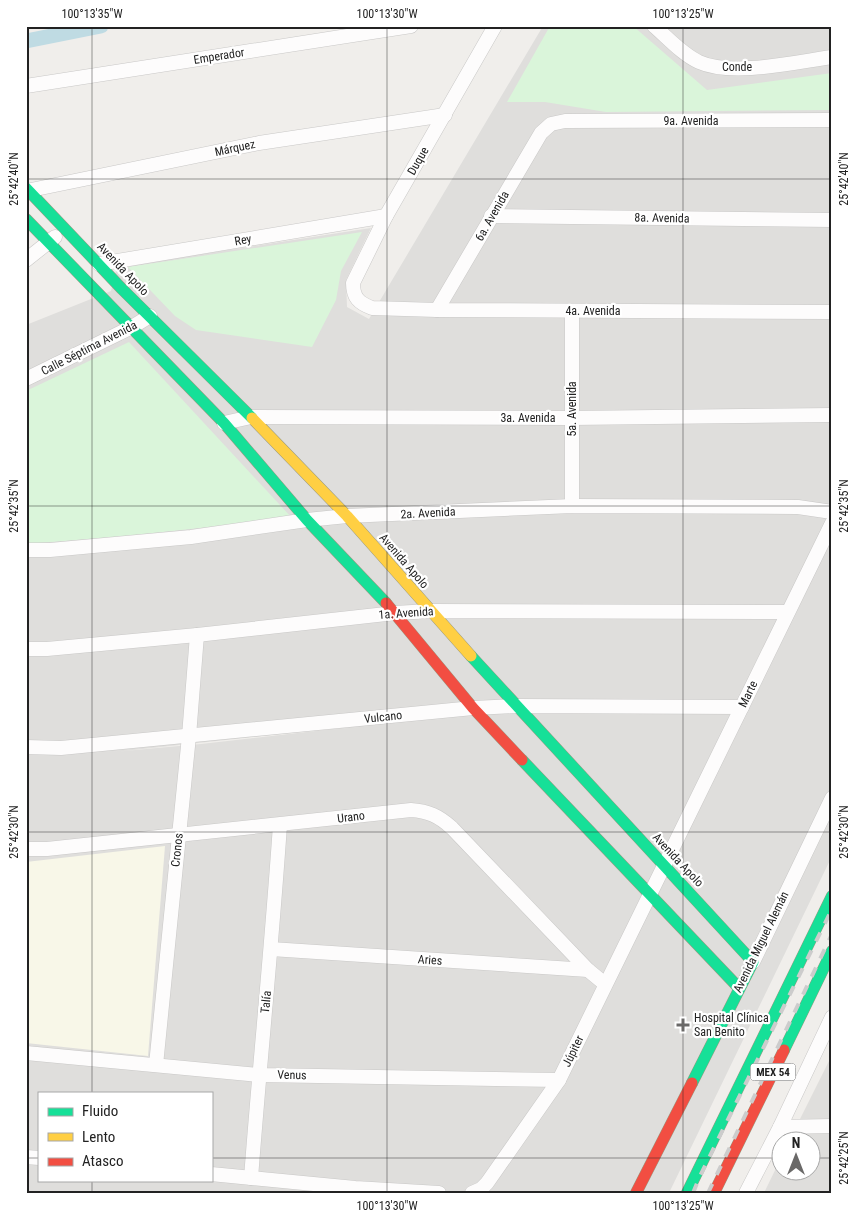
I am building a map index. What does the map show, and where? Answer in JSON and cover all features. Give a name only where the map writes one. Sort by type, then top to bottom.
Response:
[{"type":"main road","name":"Avenida Apolo","points":[[27,190],[176,344],[347,516],[516,706],[664,864],[752,962]]},
{"type":"main road","points":[[26,218],[224,423],[307,520],[395,613],[473,708],[651,893],[739,988]]},
{"type":"main road","name":"MEX 54","points":[[687,1193],[832,896]]},
{"type":"main road","name":"MEX 54","points":[[714,1193],[832,951]]},
{"type":"main road","name":"Avenida Miguel Alemán","points":[[636,1193],[752,962]]},
{"type":"street","name":"Emperador","points":[[26,86],[411,26]]},
{"type":"street","name":"Duque","points":[[356,299],[353,283],[386,216],[495,26]]},
{"type":"street","name":"Conde","points":[[654,26],[688,56],[700,63],[712,66],[743,69],[832,57]]},
{"type":"street","name":"Márquez","points":[[27,190],[259,142],[445,115]]},
{"type":"street","name":"9a. Avenida","points":[[551,124],[565,121],[832,120]]},
{"type":"street","name":"6a. Avenida","points":[[437,310],[540,133],[551,124]]},
{"type":"street","name":"Rey","points":[[99,264],[386,216]]},
{"type":"street","name":"8a. Avenida","points":[[491,216],[832,220]]},
{"type":"street","points":[[26,260],[64,228]]},
{"type":"street","name":"4a. Avenida","points":[[356,299],[372,308],[437,310],[832,312]]},
{"type":"street","name":"5a. Avenida","points":[[572,312],[572,506]]},
{"type":"street","name":"Calle Séptima Avenida","points":[[26,379],[132,327],[150,316]]},
{"type":"street","name":"3a. Avenida","points":[[224,423],[251,418],[571,418],[832,415]]},
{"type":"street","name":"2a. Avenida","points":[[26,550],[50,550],[191,537],[347,516],[572,506],[798,507],[832,512]]},
{"type":"street","name":"Marte","points":[[651,893],[832,523]]},
{"type":"street","name":"1a. Avenida","points":[[26,649],[47,649],[197,635],[395,613],[430,611],[787,612]]},
{"type":"street","name":"Cronos","points":[[156,1065],[189,736],[197,635]]},
{"type":"street","name":"Vulcano","points":[[26,747],[61,748],[473,708],[516,706],[742,707]]},
{"type":"street","name":"Avenida Miguel Alemán","points":[[752,962],[832,798]]},
{"type":"street","name":"Urano","points":[[26,849],[47,849],[178,836],[411,810],[434,814],[452,828],[588,970],[605,984]]},
{"type":"street","name":"Talía","points":[[251,1178],[280,825]]},
{"type":"street","name":"Júpiter","points":[[472,1193],[481,1189],[487,1183],[559,1080],[651,893]]},
{"type":"street","name":"Aries","points":[[271,949],[588,970]]},
{"type":"street","points":[[746,1193],[828,1030],[832,1017]]},
{"type":"street","name":"Venus","points":[[26,1053],[259,1075],[559,1080]]},
{"type":"street","points":[[780,1127],[832,1126]]},
{"type":"street","points":[[212,1174],[355,1190],[439,1193]]},
{"type":"shaded area","points":[[543,26],[832,26],[832,856],[669,1193],[26,1193],[26,325],[111,291],[117,267],[371,228],[346,280],[347,307],[369,319]],"holes":[[[367,725],[201,744],[120,751]]]},
{"type":"shaded area","points":[[165,846],[148,1056],[26,1043],[26,862]]},
{"type":"shaded area","points":[[832,1055],[832,1193],[764,1193],[770,1181],[820,1182],[820,1132],[794,1132]]},
{"type":"green space","points":[[550,26],[633,26],[707,90],[832,73],[832,110],[606,112],[545,102],[507,102]]},
{"type":"green space","points":[[362,232],[341,271],[336,300],[312,347],[196,330],[175,316],[128,267]]},
{"type":"green space","points":[[129,342],[292,518],[125,536],[26,544],[26,391]]},
{"type":"waterway","points":[[26,41],[101,26]]},
{"type":"railway","points":[[693,1193],[832,909]]},
{"type":"railway","points":[[708,1193],[832,934]]},
{"type":"traffic: fast","points":[[26,188],[122,289],[252,418]]},
{"type":"traffic: fast","points":[[26,219],[224,423],[307,520],[386,603]]},
{"type":"traffic: fast","points":[[471,656],[753,962],[692,1083]]},
{"type":"traffic: fast","points":[[522,760],[739,988]]},
{"type":"traffic: fast","points":[[687,1193],[832,896]]},
{"type":"traffic: fast","points":[[784,1050],[832,951]]},
{"type":"traffic: slow","points":[[252,418],[347,516],[471,656]]},
{"type":"traffic: jam","points":[[386,603],[473,708],[522,760]]},
{"type":"traffic: jam","points":[[714,1193],[784,1050]]},
{"type":"traffic: jam","points":[[636,1193],[692,1083]]},
{"type":"place","name":"Hospital Clínica San Benito","points":[[683,1025]]}]
